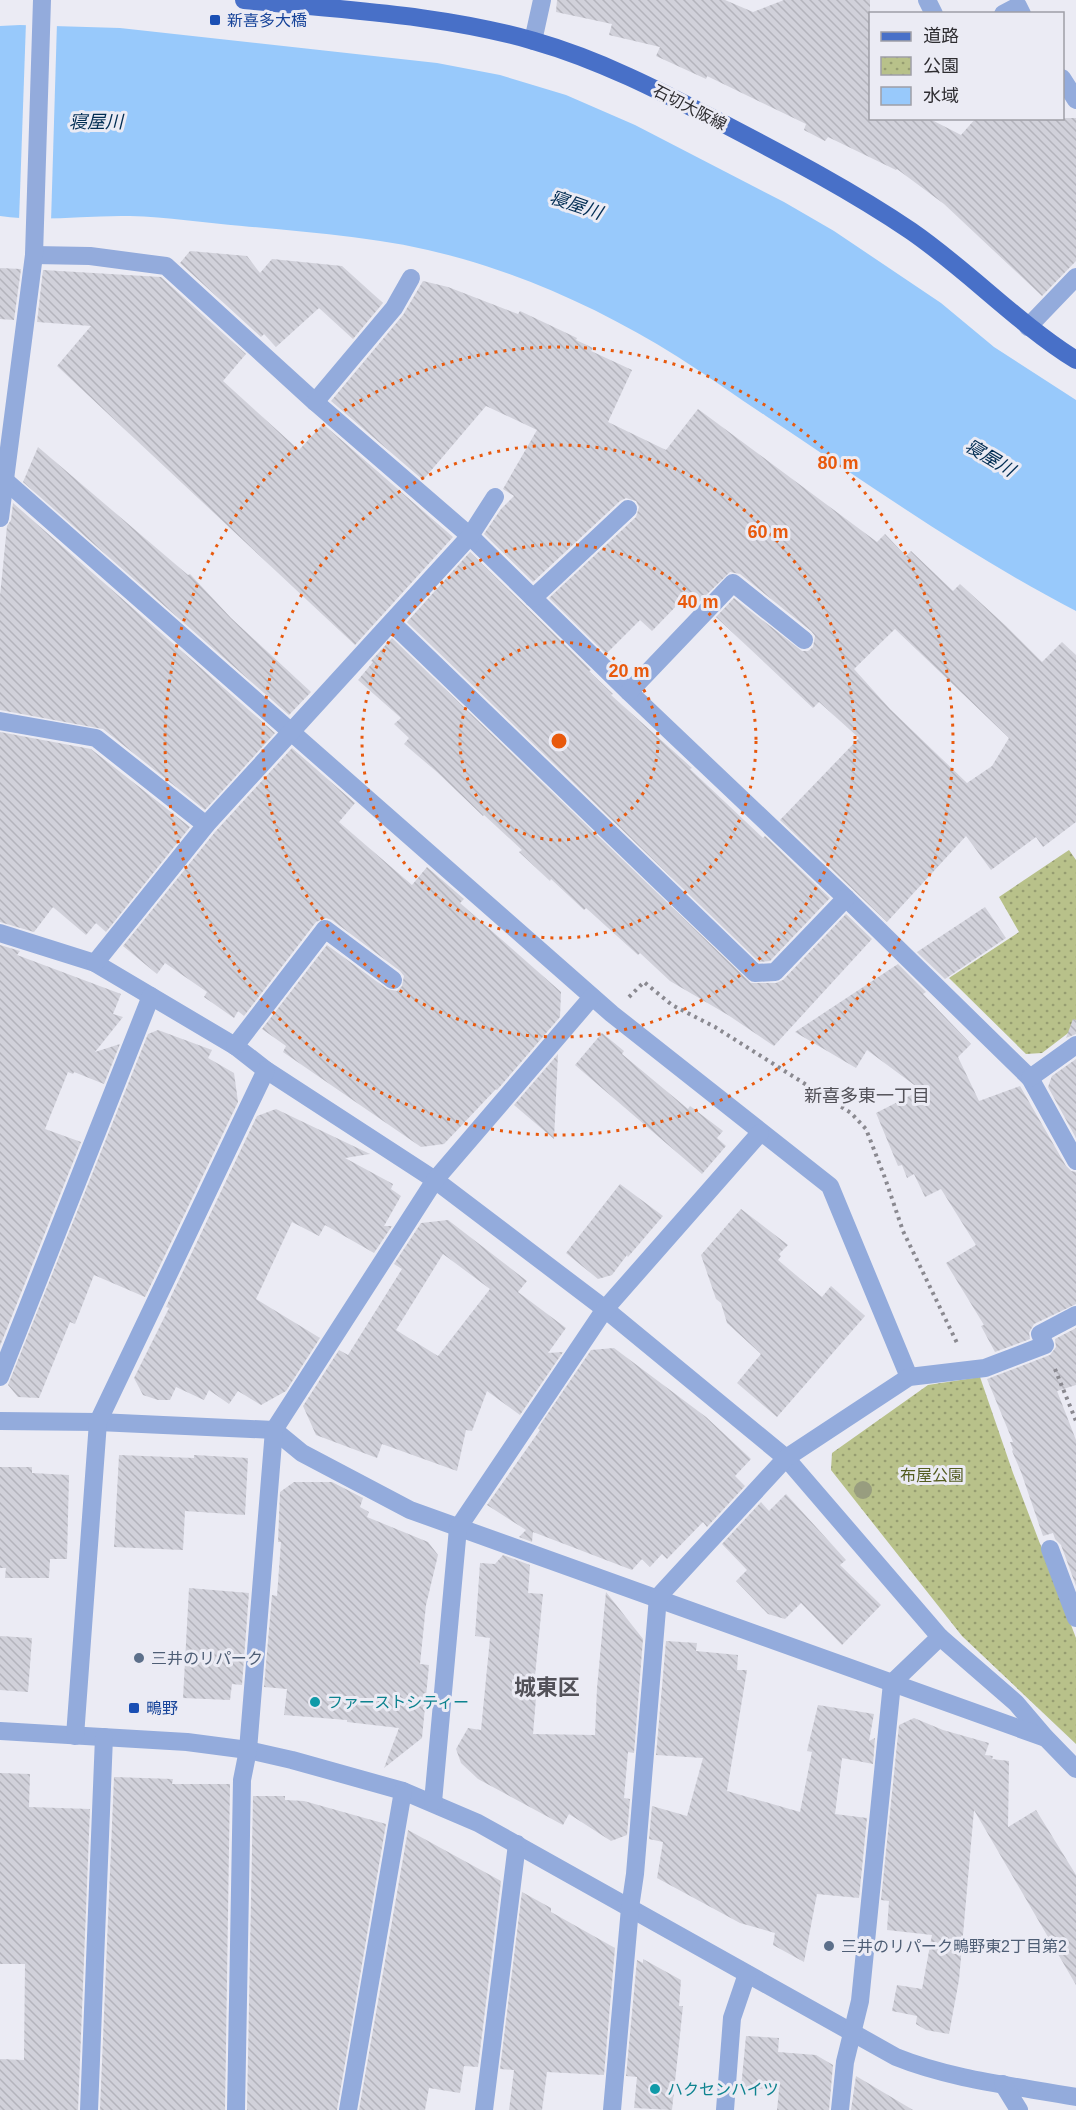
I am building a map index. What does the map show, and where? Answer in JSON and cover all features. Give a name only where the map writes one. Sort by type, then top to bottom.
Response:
[{"type":"main road","name":"石切大阪線","points":[[244,0],[372,13],[476,27],[572,53],[647,85],[849,190],[913,233],[1028,327],[1076,360]]},
{"type":"street","points":[[0,518],[3,479],[34,255],[42,0]]},
{"type":"street","points":[[533,41],[542,0]]},
{"type":"street","points":[[1007,12],[1018,6],[1021,12]]},
{"type":"street","points":[[1064,81],[1076,100]]},
{"type":"street","points":[[34,255],[90,256],[166,266],[315,402],[470,536],[1030,1078],[1076,1161]]},
{"type":"street","points":[[1028,327],[1076,277]]},
{"type":"street","points":[[315,402],[394,308],[411,278]]},
{"type":"street","points":[[3,479],[592,997],[760,1133],[830,1186],[909,1377]]},
{"type":"street","points":[[95,963],[206,825],[470,536],[495,497]]},
{"type":"street","points":[[533,598],[628,509]]},
{"type":"street","points":[[629,692],[733,583],[804,640]]},
{"type":"street","points":[[392,623],[755,973],[775,972],[846,898]]},
{"type":"street","points":[[0,721],[96,738],[206,825]]},
{"type":"street","points":[[235,1046],[325,929],[393,980]]},
{"type":"street","points":[[0,933],[95,963],[235,1046],[266,1070],[435,1180],[605,1309],[786,1458],[940,1637],[1016,1703],[1074,1770]]},
{"type":"street","points":[[0,1377],[151,996]]},
{"type":"street","points":[[236,2110],[242,1780],[248,1750],[274,1430],[435,1180],[592,997]]},
{"type":"street","points":[[1030,1078],[1076,1045]]},
{"type":"street","points":[[75,1736],[98,1422],[266,1070]]},
{"type":"street","points":[[433,1802],[458,1528],[605,1309],[760,1133]]},
{"type":"street","points":[[612,2110],[635,1874],[658,1597],[786,1458],[909,1377],[985,1368],[1045,1346],[1040,1334],[1076,1315]]},
{"type":"street","points":[[0,1421],[98,1422],[274,1430],[302,1453],[410,1510],[1045,1737]]},
{"type":"street","points":[[1050,1550],[1076,1618]]},
{"type":"street","points":[[840,2110],[844,2062],[860,2001],[892,1683],[940,1637]]},
{"type":"street","points":[[0,1731],[187,1742],[248,1750],[403,1791],[433,1802],[517,1844],[896,2057],[920,2067],[1076,2097]]},
{"type":"street","points":[[89,2110],[104,1737]]},
{"type":"street","points":[[348,2110],[403,1791]]},
{"type":"street","points":[[484,2110],[517,1844]]},
{"type":"street","points":[[725,2110],[732,2018],[747,1974]]},
{"type":"street","points":[[1003,2084],[1019,2110]]},
{"type":"path","points":[[612,1014],[645,982],[672,1005],[715,1027],[850,1113],[866,1129],[903,1232],[969,1369]]},
{"type":"path","points":[[1045,1346],[1076,1421]]},
{"type":"green space","points":[[1069,850],[1076,860],[1076,1027],[1042,1053],[1026,1054],[949,978],[1019,932],[999,897]]},
{"type":"green space","name":"布屋公園","points":[[980,1377],[1013,1473],[1076,1638],[1076,1744],[962,1636],[831,1470],[832,1453],[928,1385]]},
{"type":"water","name":"寝屋川","points":[[0,26],[120,28],[437,63],[500,75],[566,95],[635,125],[784,202],[834,231],[941,303],[994,347],[1076,400],[1076,611],[957,543],[653,342],[574,300],[519,278],[436,252],[353,237],[144,217],[16,218],[0,216]]},
{"type":"pier","points":[[26,22],[57,22],[51,222],[19,221]]},
{"type":"building","points":[[557,0],[725,0],[753,12],[784,0],[870,0],[869,120],[932,120],[961,135],[974,120],[1076,118],[1076,261],[1042,296],[944,204],[897,169],[828,137],[825,141],[804,130],[806,124],[707,76],[706,79],[656,56],[660,47],[609,35],[612,24],[556,12]]},
{"type":"building","points":[[190,251],[247,256],[260,273],[272,259],[342,266],[383,303],[353,339],[319,308],[276,347],[264,334],[261,337],[180,263]]},
{"type":"building","points":[[0,268],[21,269],[14,320],[0,319]]},
{"type":"building","points":[[43,270],[161,277],[246,354],[223,381],[299,450],[323,424],[453,537],[355,645],[57,366],[91,326],[37,322]]},
{"type":"building","points":[[423,281],[448,287],[518,314],[520,311],[577,338],[576,340],[593,348],[591,351],[632,370],[608,422],[666,450],[698,409],[877,542],[885,534],[906,556],[911,551],[953,591],[960,584],[1042,662],[1062,642],[1076,655],[1076,822],[1043,847],[1036,837],[991,870],[966,836],[887,922],[780,820],[859,738],[819,702],[813,708],[716,617],[734,598],[802,651],[808,651],[813,647],[815,636],[740,574],[730,572],[700,601],[697,597],[692,602],[686,596],[652,631],[640,620],[606,654],[549,598],[636,517],[639,507],[636,501],[626,498],[620,501],[533,582],[484,534],[501,509],[514,496],[503,489],[537,430],[486,406],[423,480],[331,401],[403,315]],"holes":[[[895,629],[1009,738],[992,766],[967,783],[890,709],[854,669]]]},
{"type":"building","points":[[38,447],[188,575],[190,574],[231,618],[311,692],[289,715],[23,482]]},
{"type":"building","points":[[13,503],[275,733],[205,810],[103,729],[0,710],[0,596],[7,526],[11,520]]},
{"type":"building","points":[[470,552],[591,670],[589,671],[613,694],[611,695],[830,898],[770,961],[759,962],[407,622]]},
{"type":"building","points":[[392,638],[751,983],[776,983],[783,980],[846,914],[872,939],[774,1046],[728,1015],[670,981],[586,908],[584,910],[551,879],[550,881],[519,852],[522,850],[404,744],[409,738],[394,724],[401,718],[358,680],[373,662],[371,661]]},
{"type":"building","points":[[0,732],[91,749],[190,827],[106,932],[96,923],[86,935],[53,907],[34,932],[0,922]]},
{"type":"building","points":[[292,748],[355,803],[339,822],[412,885],[427,867],[464,899],[460,903],[561,992],[560,1017],[497,1090],[444,1144],[421,1147],[283,1052],[286,1046],[262,1029],[327,945],[387,989],[397,991],[402,986],[404,976],[400,971],[332,920],[326,918],[316,922],[244,1016],[238,1011],[234,1018],[204,997],[207,992],[165,963],[157,974],[123,946],[215,832]]},
{"type":"building","points":[[985,907],[1006,938],[945,979],[917,952]]},
{"type":"building","points":[[0,945],[20,951],[17,955],[121,994],[113,1014],[123,1017],[95,1052],[120,1044],[104,1084],[74,1072],[73,1074],[68,1072],[45,1129],[81,1142],[0,1346]]},
{"type":"building","points":[[898,964],[926,992],[923,994],[971,1044],[958,1057],[979,1101],[1020,1086],[1066,1166],[1076,1172],[1076,1304],[1034,1324],[1029,1333],[1030,1339],[995,1352],[981,1326],[984,1325],[946,1263],[976,1245],[941,1189],[925,1197],[914,1174],[907,1178],[902,1165],[898,1166],[876,1113],[921,1090],[867,1050],[856,1068],[795,1032]]},
{"type":"building","points":[[1073,1019],[1076,1020],[1076,1034],[1066,1038]]},
{"type":"building","points":[[158,1030],[212,1050],[208,1058],[234,1073],[238,1102],[145,1297],[94,1275],[75,1324],[70,1322],[39,1398],[18,1397],[8,1385],[148,1034]]},
{"type":"building","points":[[602,1033],[624,1051],[622,1054],[688,1109],[690,1106],[723,1131],[717,1138],[726,1146],[702,1174],[575,1065]]},
{"type":"building","points":[[558,1054],[554,1139],[514,1105]]},
{"type":"building","points":[[1076,1059],[1076,1138],[1048,1087],[1052,1076]]},
{"type":"building","points":[[276,1109],[370,1154],[345,1158],[393,1184],[391,1189],[401,1196],[384,1226],[392,1226],[374,1253],[325,1225],[319,1236],[292,1222],[256,1299],[320,1338],[286,1391],[261,1405],[238,1391],[229,1404],[209,1390],[204,1400],[176,1387],[170,1400],[158,1400],[143,1395],[134,1378],[169,1308],[166,1307],[257,1116]]},
{"type":"building","points":[[620,1184],[663,1216],[612,1275],[598,1279],[566,1253]]},
{"type":"building","points":[[741,1209],[788,1245],[779,1254],[781,1256],[778,1260],[822,1297],[831,1286],[865,1316],[777,1417],[737,1383],[761,1354],[727,1323],[701,1255]]},
{"type":"building","points":[[448,1220],[527,1281],[518,1292],[566,1328],[548,1353],[563,1352],[520,1415],[487,1391],[472,1431],[466,1430],[457,1471],[382,1444],[377,1458],[316,1435],[303,1406],[339,1350],[348,1355],[402,1269],[394,1264],[421,1223]],"holes":[[[443,1254],[490,1289],[438,1356],[396,1330]]]},
{"type":"building","points":[[1076,1328],[1076,1385],[1057,1391],[1076,1440],[1076,1586],[1061,1545],[1053,1533],[1043,1536],[1012,1451],[1010,1442],[1013,1442],[987,1379],[1050,1355],[1056,1347],[1055,1339]]},
{"type":"building","points":[[614,1348],[706,1417],[751,1459],[735,1476],[745,1486],[707,1527],[703,1522],[667,1559],[662,1554],[650,1567],[642,1559],[632,1570],[533,1532],[532,1542],[519,1537],[526,1530],[487,1505],[540,1430],[538,1428],[591,1350]]},
{"type":"building","points":[[119,1455],[248,1458],[245,1515],[185,1511],[183,1550],[114,1547]]},
{"type":"building","points":[[0,1467],[32,1467],[32,1473],[69,1475],[67,1559],[50,1559],[49,1578],[5,1578],[6,1568],[0,1568]]},
{"type":"building","points":[[294,1482],[332,1482],[363,1498],[360,1507],[369,1512],[367,1517],[428,1542],[438,1555],[426,1605],[420,1664],[429,1665],[422,1738],[384,1768],[399,1728],[347,1722],[347,1720],[284,1715],[287,1689],[264,1687],[272,1595],[277,1596],[281,1542],[278,1542],[280,1492]]},
{"type":"building","points":[[786,1494],[846,1560],[840,1565],[881,1605],[842,1645],[801,1603],[785,1619],[768,1614],[736,1581],[747,1570],[722,1544],[761,1502],[769,1511]]},
{"type":"building","points":[[503,1555],[530,1565],[528,1593],[543,1594],[534,1686],[537,1686],[533,1734],[595,1735],[606,1592],[643,1639],[634,1753],[628,1752],[624,1798],[630,1799],[627,1835],[611,1841],[569,1814],[563,1825],[478,1779],[461,1763],[456,1749],[468,1728],[481,1730],[490,1638],[475,1636],[480,1563],[495,1564]]},
{"type":"building","points":[[189,1588],[249,1593],[242,1685],[232,1684],[230,1700],[183,1698]]},
{"type":"building","points":[[0,1636],[32,1638],[28,1692],[0,1690]]},
{"type":"building","points":[[666,1641],[697,1643],[696,1651],[738,1655],[737,1670],[747,1670],[727,1791],[800,1812],[812,1752],[807,1751],[818,1705],[874,1714],[869,1741],[875,1738],[873,1764],[842,1758],[835,1814],[867,1818],[859,1898],[817,1894],[804,1962],[773,1945],[775,1933],[740,1923],[657,1878],[663,1842],[649,1839],[652,1806],[687,1816],[703,1758],[656,1755]]},
{"type":"building","points":[[914,1718],[943,1730],[989,1743],[985,1755],[993,1756],[992,1759],[1009,1761],[1008,1827],[1036,1810],[1076,1875],[1076,1985],[974,1810],[959,1980],[949,2034],[926,2030],[916,2024],[917,2016],[892,2011],[897,1985],[922,1989],[932,1935],[887,1930],[889,1901],[881,1900],[899,1725]]},
{"type":"building","points":[[0,1773],[30,1774],[29,1807],[90,1809],[78,2110],[0,2110],[0,2059],[24,2060],[25,1964],[0,1964]]},
{"type":"building","points":[[114,1777],[173,1779],[172,1784],[230,1784],[225,2110],[100,2110]]},
{"type":"building","points":[[253,1796],[285,1796],[285,1800],[304,1801],[386,1824],[337,2110],[247,2110]]},
{"type":"building","points":[[408,1830],[501,1881],[478,2067],[464,2066],[460,2093],[429,2088],[425,2110],[359,2110]]},
{"type":"building","points":[[522,1892],[551,1908],[551,1912],[615,1948],[604,2075],[547,2072],[542,2110],[509,2110],[514,2070],[500,2069]]},
{"type":"building","points":[[643,1959],[681,1980],[679,2006],[683,2006],[672,2110],[634,2108],[637,2077],[626,2076],[637,1960],[643,1963]]},
{"type":"building","points":[[746,2036],[779,2038],[778,2052],[816,2055],[833,2065],[829,2110],[777,2110],[779,2090],[741,2088]]},
{"type":"building","points":[[856,2076],[913,2110],[851,2110]]},
{"type":"place","name":"新喜多大橋","points":[[215,20]]},
{"type":"place","name":"三井のリパーク","points":[[139,1658]]},
{"type":"place","name":"ファーストシティー","points":[[315,1702]]},
{"type":"place","name":"鴫野","points":[[134,1708]]},
{"type":"place","name":"三井のリパーク鴫野東2丁目第2","points":[[829,1946]]},
{"type":"place","name":"ハクセンハイツ","points":[[655,2089]]},
{"type":"district","name":"新喜多東一丁目","points":[[867,1096]]},
{"type":"district","name":"城東区","points":[[547,1687]]}]
